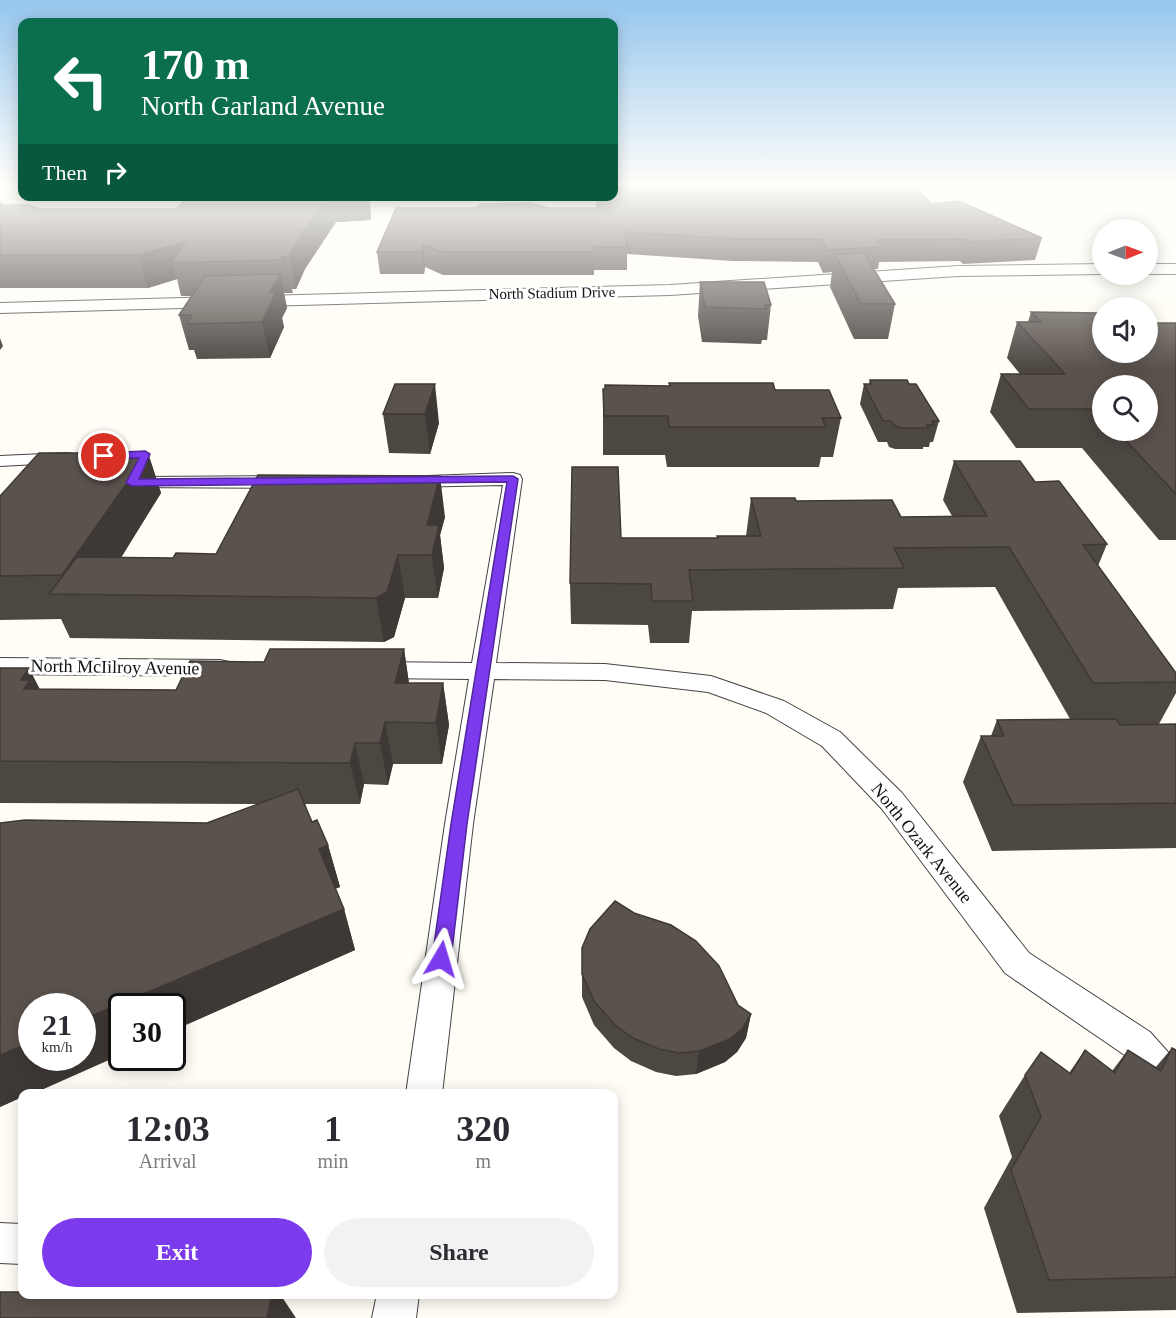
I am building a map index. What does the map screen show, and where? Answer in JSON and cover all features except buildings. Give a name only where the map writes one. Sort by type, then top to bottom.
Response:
[{"type":"street","name":"North Stadium Drive","points":[[0,308],[670,290],[958,271],[1092,269]]},
{"type":"street","points":[[1158,269],[1176,269]]},
{"type":"street","points":[[0,461],[90,457]]},
{"type":"street","points":[[141,464],[132,483],[305,482]]},
{"type":"street","points":[[383,481],[513,479],[459,824],[425,1089]]},
{"type":"street","name":"North McIilroy Avenue","points":[[0,666],[247,669]]},
{"type":"street","points":[[353,670],[482,671]]},
{"type":"street","name":"North Ozark Avenue","points":[[482,671],[605,672],[711,684],[775,707],[831,739],[892,801],[1017,963],[1138,1044],[1176,1088]]},
{"type":"street","points":[[0,1244],[18,1244]]},
{"type":"street","points":[[394,1318],[397,1299]]},
{"type":"route","points":[[104,456],[145,454],[132,483],[513,479],[459,824],[441,959]]}]
